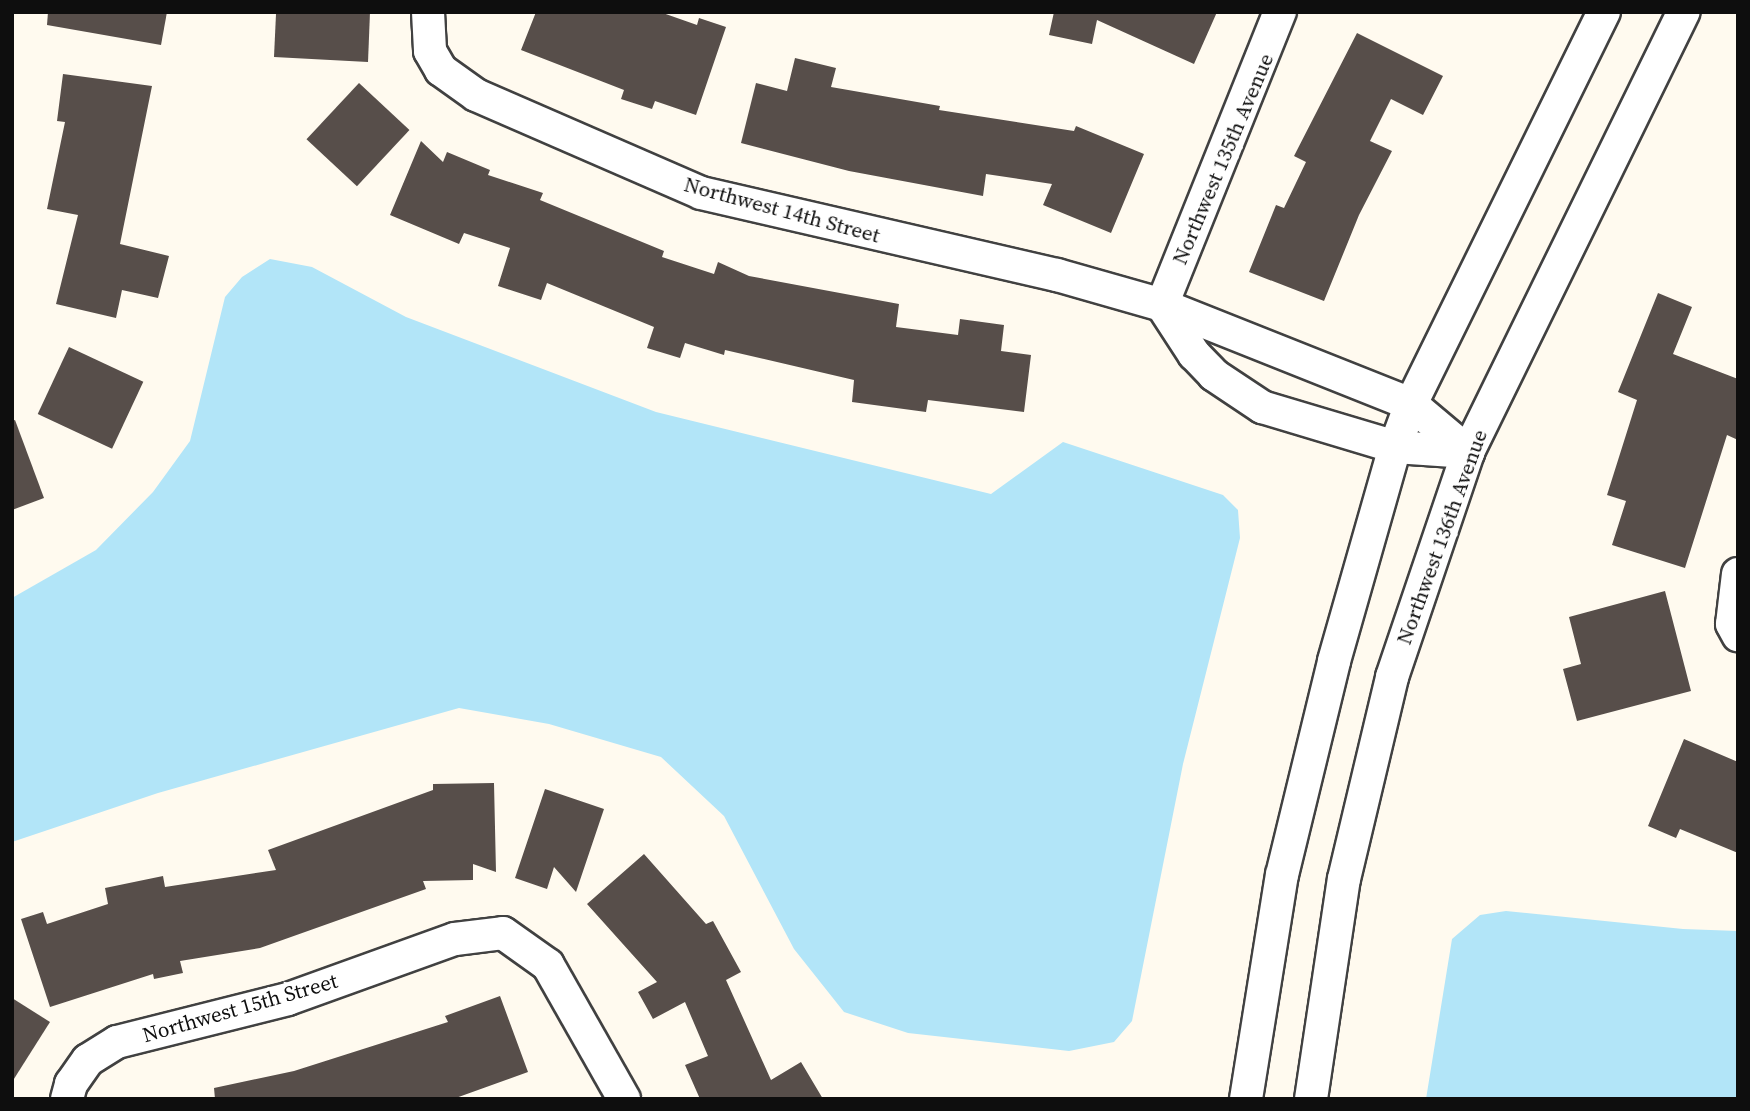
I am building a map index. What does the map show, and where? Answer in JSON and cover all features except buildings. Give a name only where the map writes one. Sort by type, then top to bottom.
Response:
[{"type":"street","name":"Northwest 14th Street","points":[[428,12],[430,51],[441,70],[476,95],[701,193],[1058,275],[1162,305],[1411,404],[1468,452]]},
{"type":"street","name":"Northwest 135th Avenue","points":[[1162,305],[1280,12]]},
{"type":"street","points":[[1246,1099],[1282,875],[1334,661],[1395,447],[1411,404],[1604,12]]},
{"type":"street","name":"Northwest 136th Avenue","points":[[1311,1099],[1344,879],[1389,691],[1468,452],[1684,12]]},
{"type":"street","points":[[1162,305],[1194,354],[1237,393],[1290,418],[1395,447],[1468,452]]},
{"type":"street","points":[[1738,574],[1732,624],[1738,635]]},
{"type":"street","name":"Northwest 15th Street","points":[[69,1091],[88,1060],[117,1042],[288,999],[455,939],[503,933],[548,965],[624,1099]]},
{"type":"water","points":[[270,259],[312,267],[406,317],[656,412],[991,494],[1063,442],[1223,495],[1238,510],[1240,538],[1183,764],[1132,1021],[1114,1042],[1069,1051],[908,1033],[844,1012],[794,949],[724,816],[661,757],[549,724],[459,708],[158,793],[12,842],[12,598],[96,550],[153,492],[190,441],[225,297],[242,277]]},
{"type":"water","points":[[1506,911],[1683,929],[1738,931],[1738,1099],[1426,1099],[1452,939],[1480,915]]}]
